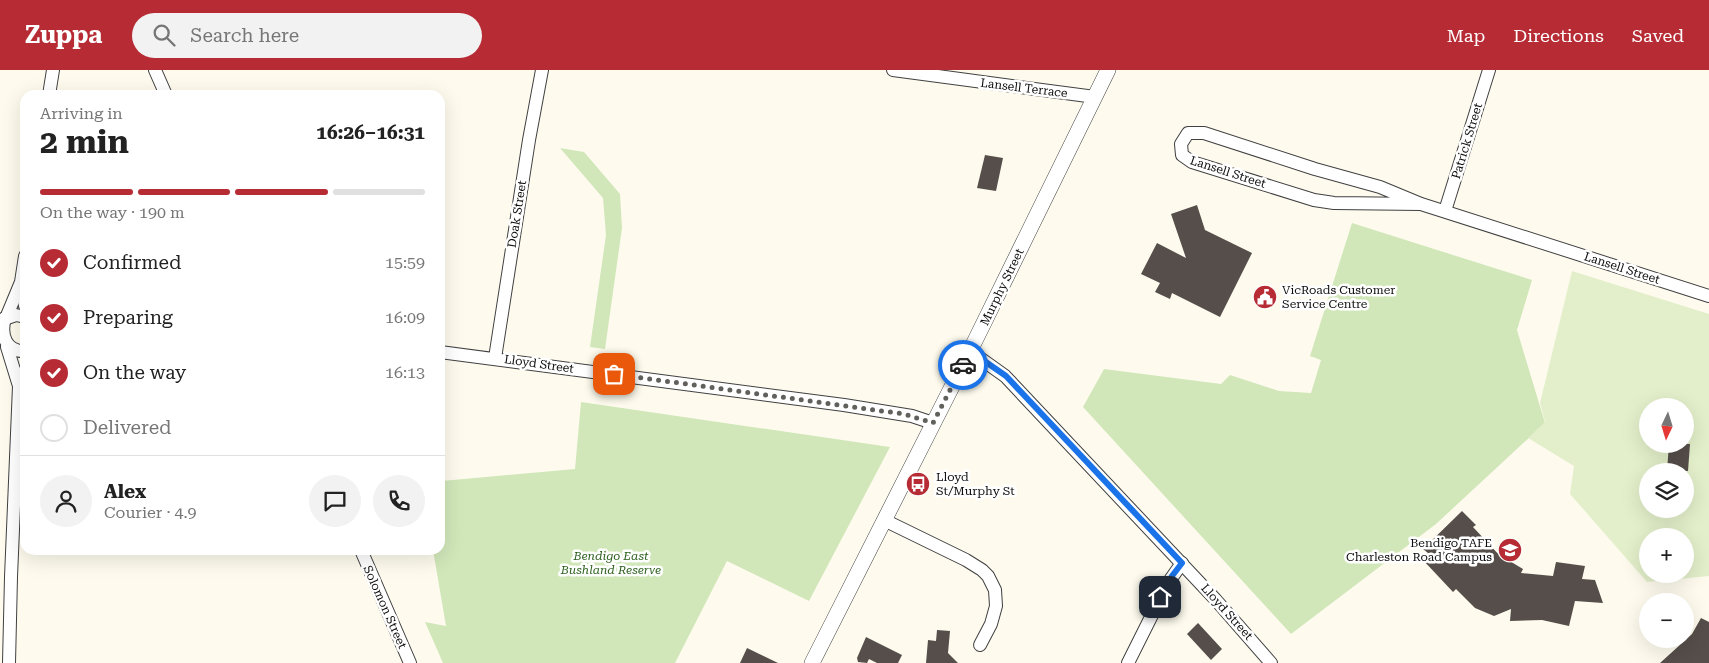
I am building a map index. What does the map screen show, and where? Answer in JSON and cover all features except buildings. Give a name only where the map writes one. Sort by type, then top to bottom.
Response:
[{"type":"street","points":[[50,90],[53,70]]},
{"type":"street","points":[[155,70],[164,90]]},
{"type":"street","name":"Doak Street","points":[[495,358],[529,140],[542,70]]},
{"type":"street","name":"Lansell Terrace","points":[[893,70],[982,76],[1095,97]]},
{"type":"street","name":"Murphy Street","points":[[812,663],[970,351],[1108,70]]},
{"type":"street","name":"Patrick Street","points":[[1445,211],[1489,70]]},
{"type":"street","name":"Lansell Street","points":[[1422,204],[1334,203],[1314,200],[1192,162],[1182,155],[1181,144],[1188,133],[1204,133],[1315,169],[1380,187],[1422,204],[1709,296]]},
{"type":"street","points":[[9,663],[19,386],[0,330],[20,284]]},
{"type":"street","points":[[4,319],[16,315],[20,316]]},
{"type":"street","points":[[4,344],[20,351]]},
{"type":"street","name":"Lloyd Street","points":[[970,351],[1006,376],[1182,563],[1271,663]]},
{"type":"street","name":"Lloyd Street","points":[[445,353],[904,414],[933,423]]},
{"type":"street","points":[[884,520],[966,560],[988,576],[995,590],[996,606],[991,624],[980,645]]},
{"type":"street","name":"Solomon Street","points":[[363,555],[410,663]]},
{"type":"street","points":[[1128,663],[1168,583],[1182,563]]},
{"type":"green space","points":[[560,148],[584,152],[620,194],[622,228],[605,349],[590,347],[606,235],[603,198]]},
{"type":"green space","points":[[1352,223],[1532,280],[1517,330],[1545,423],[1436,524],[1291,634],[1083,407],[1104,369],[1221,384],[1230,375],[1279,391],[1311,393],[1321,360],[1310,356]]},
{"type":"green space","points":[[1572,271],[1709,314],[1709,576],[1694,577],[1694,528],[1639,528],[1639,573],[1570,494],[1574,466],[1528,438],[1545,422],[1540,403]]},
{"type":"green space","name":"Bendigo East Bushland Reserve","points":[[581,402],[890,447],[809,601],[727,561],[675,663],[443,663],[425,622],[446,626],[434,555],[445,555],[445,481],[575,469]]},
{"type":"way so far","points":[[614,374],[904,414],[933,423],[963,365]]},
{"type":"place","name":"VicRoads Customer Service Centre","points":[[1265,297]]},
{"type":"place","name":"Lloyd St/Murphy St","points":[[918,484]]},
{"type":"place","name":"Bendigo TAFE Charleston Road Campus","points":[[1510,550]]},
{"type":"route","points":[[963,365],[970,351],[983,358],[1006,376],[1182,563],[1160,597]]}]
